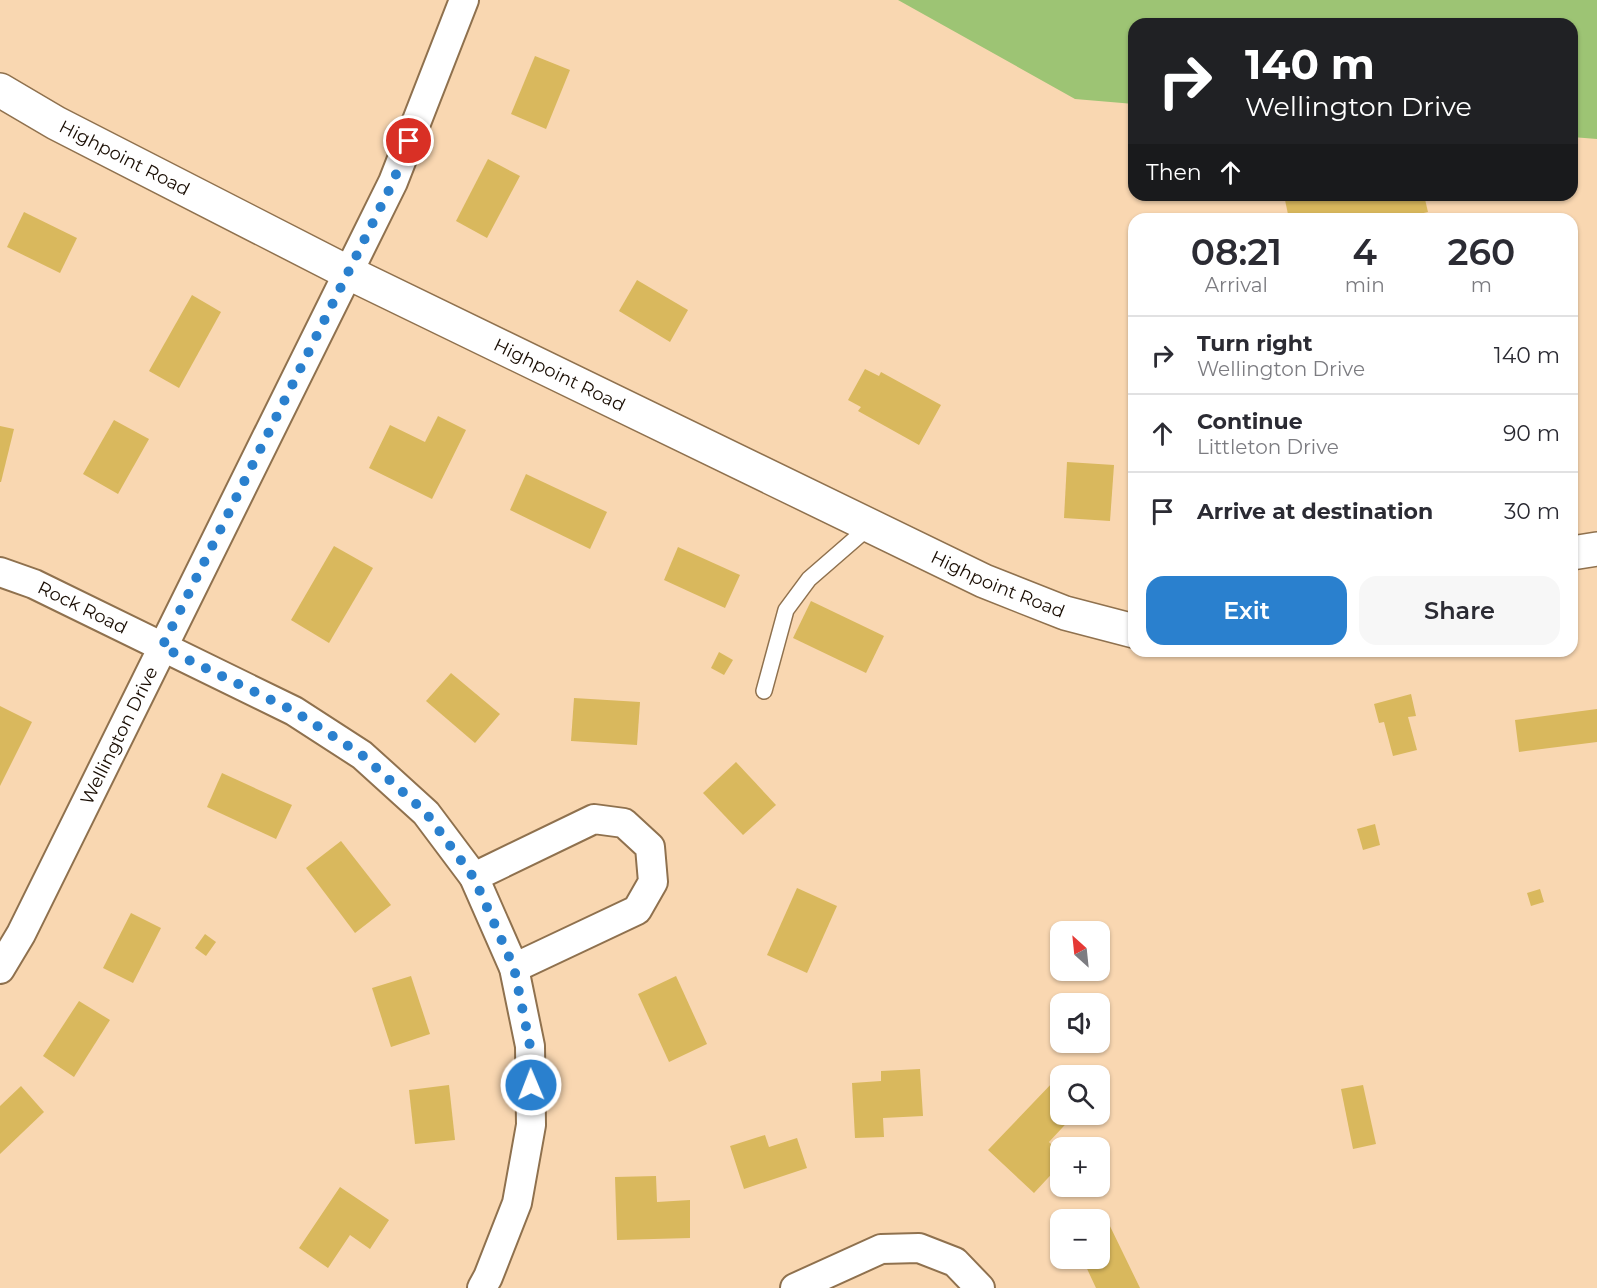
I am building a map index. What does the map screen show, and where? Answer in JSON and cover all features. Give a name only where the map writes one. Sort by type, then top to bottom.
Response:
[{"type":"street","name":"Wellington Drive","points":[[0,969],[21,934],[346,272],[393,182],[464,0]]},
{"type":"street","name":"Highpoint Road","points":[[0,90],[56,123],[346,272],[984,581],[1065,614],[1128,630]]},
{"type":"street","points":[[1578,552],[1597,549]]},
{"type":"street","name":"Rock Road","points":[[0,572],[34,584],[294,711],[362,755],[426,813],[474,878],[514,968],[530,1046],[531,1125],[517,1203],[492,1284]]},
{"type":"street","points":[[474,878],[594,819],[624,823],[650,848],[653,882],[637,910],[514,968]]},
{"type":"street","points":[[795,1288],[881,1249],[919,1248],[955,1262],[980,1288]]},
{"type":"lane","points":[[764,692],[786,610],[808,579],[870,526]]},
{"type":"green space","points":[[898,0],[1597,0],[1597,139],[1578,137],[1578,18],[1128,18],[1128,103],[1075,99]]},
{"type":"building","points":[[535,56],[570,70],[546,129],[511,114]]},
{"type":"building","points":[[488,159],[520,176],[487,238],[456,221]]},
{"type":"building","points":[[1285,201],[1425,201],[1428,212],[1424,213],[1288,213]]},
{"type":"building","points":[[24,212],[77,238],[60,273],[7,247]]},
{"type":"building","points":[[637,280],[688,310],[670,342],[619,311]]},
{"type":"building","points":[[192,295],[221,312],[179,388],[149,371]]},
{"type":"building","points":[[865,369],[879,376],[881,372],[941,405],[919,445],[858,411],[861,407],[848,400]]},
{"type":"building","points":[[438,416],[466,430],[432,499],[369,468],[390,425],[425,442]]},
{"type":"building","points":[[114,420],[149,439],[118,494],[83,474]]},
{"type":"building","points":[[0,426],[14,429],[1,482],[0,482]]},
{"type":"building","points":[[1067,462],[1114,465],[1110,521],[1064,518]]},
{"type":"building","points":[[526,474],[607,512],[590,549],[510,510]]},
{"type":"building","points":[[334,546],[373,568],[329,643],[291,620]]},
{"type":"building","points":[[678,547],[740,575],[725,608],[664,580]]},
{"type":"building","points":[[811,601],[884,636],[866,673],[793,638]]},
{"type":"building","points":[[719,652],[733,660],[724,675],[711,668]]},
{"type":"building","points":[[451,673],[500,714],[475,743],[426,701]]},
{"type":"building","points":[[1411,694],[1416,716],[1408,717],[1417,750],[1393,756],[1384,722],[1379,723],[1374,704]]},
{"type":"building","points":[[574,698],[640,702],[637,745],[571,741]]},
{"type":"building","points":[[0,706],[32,722],[0,786]]},
{"type":"building","points":[[1597,709],[1597,742],[1519,752],[1515,720]]},
{"type":"building","points":[[736,762],[776,805],[743,835],[703,793]]},
{"type":"building","points":[[222,773],[292,805],[276,839],[207,807]]},
{"type":"building","points":[[1375,824],[1380,845],[1363,850],[1357,829]]},
{"type":"building","points":[[341,841],[391,905],[355,933],[306,868]]},
{"type":"building","points":[[797,888],[837,906],[807,973],[767,955]]},
{"type":"building","points":[[1540,889],[1544,902],[1531,906],[1527,893]]},
{"type":"building","points":[[131,913],[161,928],[133,983],[103,968]]},
{"type":"building","points":[[205,934],[216,942],[206,956],[195,948]]},
{"type":"building","points":[[411,976],[430,1034],[391,1047],[372,988]]},
{"type":"building","points":[[676,976],[707,1044],[669,1062],[638,994]]},
{"type":"building","points":[[79,1001],[110,1020],[74,1077],[43,1056]]},
{"type":"building","points":[[920,1069],[923,1116],[883,1118],[884,1137],[855,1138],[852,1083],[881,1081],[881,1071]]},
{"type":"building","points":[[449,1085],[455,1140],[415,1144],[409,1090]]},
{"type":"building","points":[[1050,1085],[1050,1125],[1065,1125],[1054,1137],[1050,1137],[1050,1176],[1034,1193],[988,1150]]},
{"type":"building","points":[[1363,1085],[1376,1144],[1353,1149],[1341,1089]]},
{"type":"building","points":[[21,1086],[44,1112],[0,1154],[0,1106]]},
{"type":"building","points":[[765,1135],[769,1147],[797,1138],[807,1168],[744,1189],[730,1146]]},
{"type":"building","points":[[656,1176],[657,1202],[690,1200],[690,1238],[617,1240],[615,1177]]},
{"type":"building","points":[[340,1187],[389,1220],[370,1249],[350,1235],[328,1268],[299,1248]]},
{"type":"building","points":[[1110,1226],[1140,1288],[1096,1288],[1087,1269],[1110,1269]]},
{"type":"route","points":[[409,141],[393,182],[346,272],[162,647],[294,711],[362,755],[426,813],[474,878],[514,968],[530,1046],[531,1085]]}]
